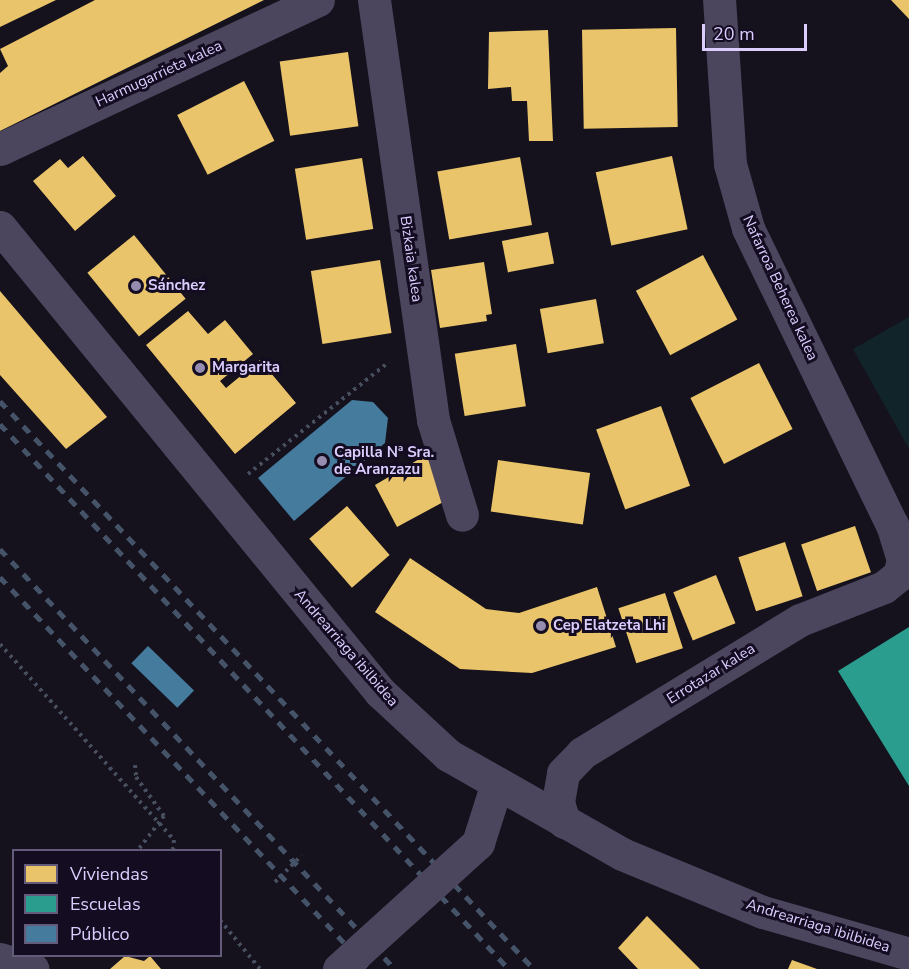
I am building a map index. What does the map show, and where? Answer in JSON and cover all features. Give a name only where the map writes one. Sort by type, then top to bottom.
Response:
[{"type":"street","name":"Harmugarrieta kalea","points":[[0,149],[318,0]]},
{"type":"street","name":"Bizkaia kalea","points":[[374,0],[433,420],[462,515]]},
{"type":"street","name":"Nafarroa Beherea kalea","points":[[719,0],[730,164],[748,228],[892,525],[903,560]]},
{"type":"street","name":"Andrearriaga ibilbidea","points":[[0,227],[380,692],[448,755],[622,854],[763,912],[909,954]]},
{"type":"street","name":"Errotazar kalea","points":[[564,822],[558,802],[563,773],[582,753],[800,620],[884,587],[899,575],[903,560]]},
{"type":"street","points":[[339,969],[478,843],[497,783]]},
{"type":"street","points":[[0,960],[32,969]]},
{"type":"path","points":[[241,480],[377,366],[423,349]]},
{"type":"path","points":[[0,644],[174,840],[173,849]]},
{"type":"path","points":[[135,765],[136,777],[164,816],[162,826],[139,849]]},
{"type":"path","points":[[275,882],[302,855]]},
{"type":"path","points":[[222,922],[260,969]]},
{"type":"green space","points":[[909,317],[909,449],[853,349]]},
{"type":"building: Viviendas","points":[[0,0],[56,0],[0,27]]},
{"type":"building: Viviendas","points":[[95,0],[264,0],[0,131],[0,73],[8,66],[0,49]]},
{"type":"building: Viviendas","points":[[891,0],[909,0],[909,19]]},
{"type":"building: Viviendas","points":[[676,28],[678,127],[584,129],[582,30]]},
{"type":"building: Viviendas","points":[[548,30],[553,141],[529,141],[527,101],[512,101],[511,87],[488,89],[489,32]]},
{"type":"building: Viviendas","points":[[348,52],[358,126],[290,136],[280,62]]},
{"type":"building: Viviendas","points":[[244,81],[274,141],[208,175],[177,115]]},
{"type":"building: Viviendas","points":[[83,156],[116,196],[75,231],[33,181],[60,159],[68,168]]},
{"type":"building: Viviendas","points":[[672,156],[688,229],[611,246],[596,172]]},
{"type":"building: Viviendas","points":[[520,157],[532,225],[449,240],[437,172]]},
{"type":"building: Viviendas","points":[[362,158],[373,229],[306,240],[295,169]]},
{"type":"building: Viviendas","points":[[548,232],[554,263],[508,272],[502,241]]},
{"type":"building: Viviendas","name":"Sánchez","points":[[134,235],[186,299],[139,336],[87,273]]},
{"type":"building: Viviendas","points":[[703,255],[737,319],[670,355],[636,291]]},
{"type":"building: Viviendas","points":[[380,260],[392,333],[322,344],[311,271]]},
{"type":"building: Viviendas","points":[[484,262],[492,314],[486,315],[487,321],[440,328],[431,270]]},
{"type":"building: Viviendas","points":[[0,291],[107,417],[66,449],[0,375]]},
{"type":"building: Viviendas","points":[[596,299],[604,343],[548,353],[540,309]]},
{"type":"building: Viviendas","points":[[188,311],[208,334],[225,320],[253,354],[220,381],[226,388],[260,360],[296,403],[235,454],[146,345]]},
{"type":"building: Viviendas","points":[[516,344],[526,406],[465,416],[455,354]]},
{"type":"building: Viviendas","points":[[759,363],[793,429],[724,464],[690,398]]},
{"type":"building: Viviendas","points":[[661,406],[690,486],[625,509],[596,430]]},
{"type":"building: Viviendas","points":[[438,448],[447,500],[397,527],[375,485]]},
{"type":"building: Viviendas","points":[[498,460],[590,473],[583,524],[491,511]]},
{"type":"building: Viviendas","points":[[347,506],[390,555],[352,588],[309,539]]},
{"type":"building: Viviendas","points":[[855,526],[871,572],[817,591],[801,545]]},
{"type":"building: Viviendas","points":[[785,542],[803,596],[756,611],[738,557]]},
{"type":"building: Viviendas","points":[[410,558],[486,609],[519,613],[597,587],[616,647],[532,673],[460,669],[375,612]]},
{"type":"building: Viviendas","points":[[716,575],[735,623],[693,640],[673,592]]},
{"type":"building: Viviendas","points":[[665,593],[683,648],[636,663],[618,608]]},
{"type":"building: Viviendas","points":[[647,916],[700,969],[638,969],[618,948]]},
{"type":"building: Viviendas","points":[[124,957],[144,961],[151,957],[161,969],[110,969]]},
{"type":"building: Viviendas","points":[[792,960],[817,969],[788,969]]},
{"type":"building: Escuelas","points":[[909,627],[909,786],[838,671]]},
{"type":"building: Público","name":"Capilla Nª Sra. de Aranzazu","points":[[352,400],[373,402],[388,418],[385,443],[294,521],[258,478]]},
{"type":"building: Público","points":[[148,646],[194,690],[177,708],[131,663]]},
{"type":"railway","points":[[0,401],[534,969]]},
{"type":"railway","points":[[0,424],[509,969]]},
{"type":"railway","points":[[0,549],[395,969]]},
{"type":"railway","points":[[0,577],[369,969]]},
{"type":"place","name":"Sánchez","points":[[136,286]]},
{"type":"place","name":"Margarita","points":[[200,368]]},
{"type":"place","name":"Capilla Nª Sra. de Aranzazu","points":[[322,461]]},
{"type":"place","name":"Cep Elatzeta Lhi","points":[[541,626]]}]
